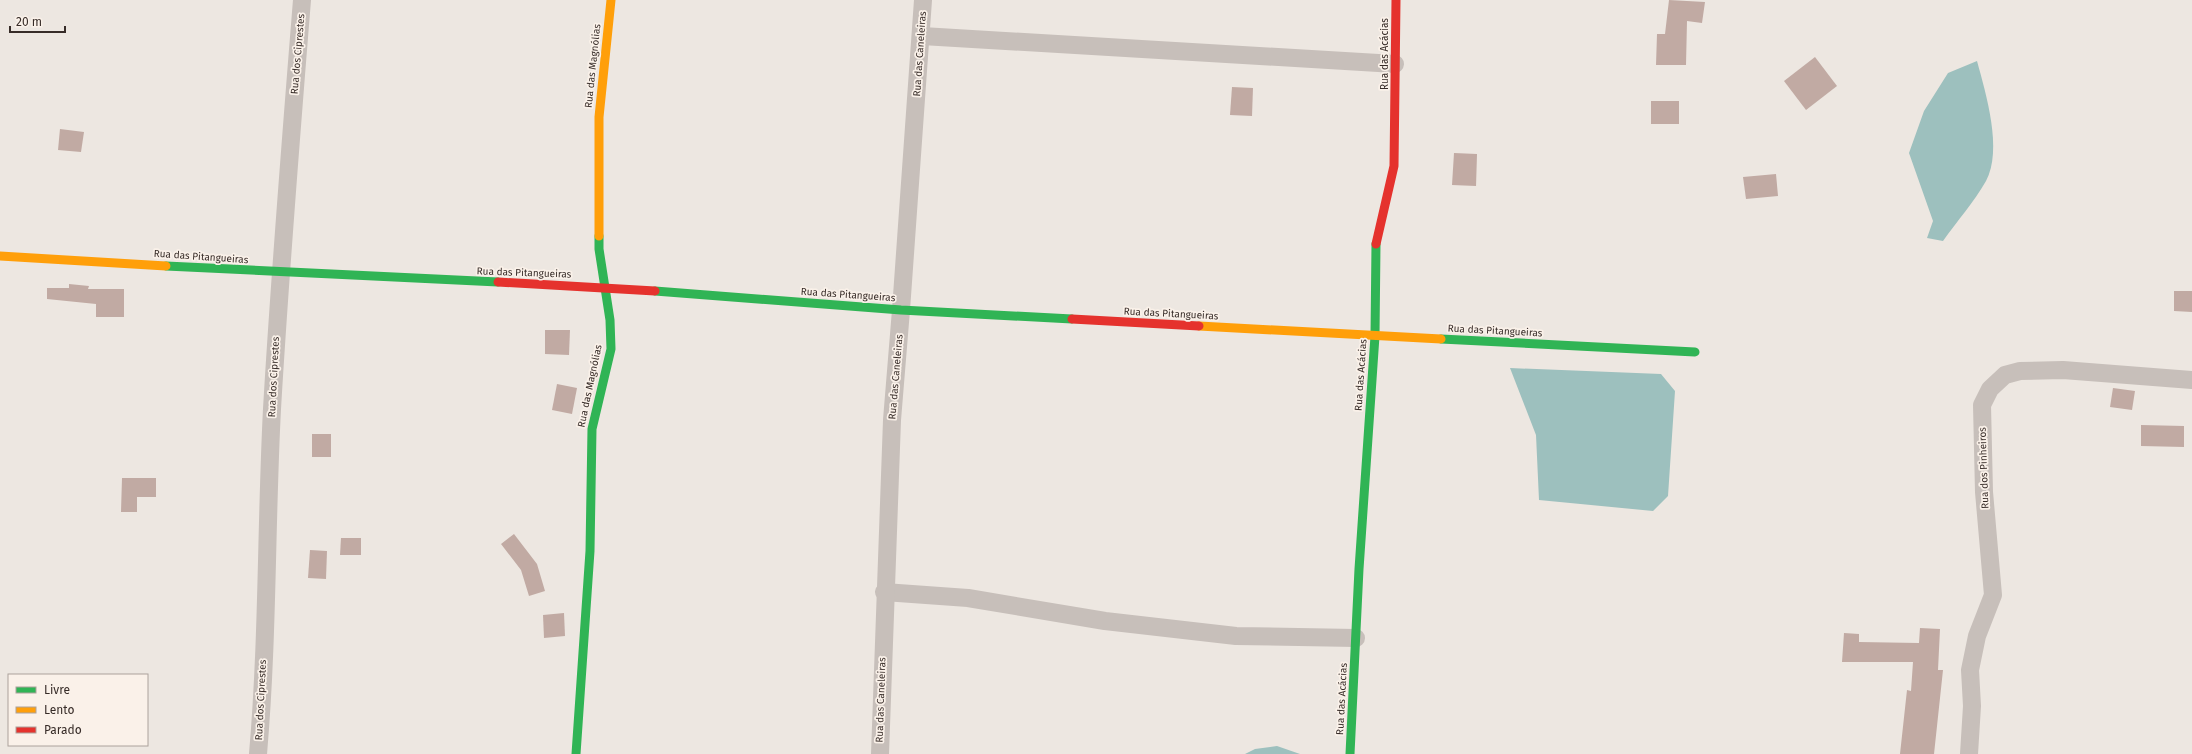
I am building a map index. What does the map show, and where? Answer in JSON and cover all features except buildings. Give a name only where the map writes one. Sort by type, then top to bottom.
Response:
[{"type":"street","name":"Rua dos Ciprestes","points":[[258,754],[268,560],[272,411],[302,0]]},
{"type":"street","name":"Rua das Magnólias","points":[[576,754],[590,551],[592,429],[611,349],[610,320],[599,249],[599,117],[611,0]]},
{"type":"street","name":"Rua das Caneleiras","points":[[880,754],[884,592],[892,420],[902,310],[922,36],[923,0]]},
{"type":"street","name":"Rua das Acácias","points":[[1350,754],[1375,336],[1376,245],[1394,166],[1396,127],[1396,0]]},
{"type":"street","points":[[922,36],[1396,64]]},
{"type":"street","name":"Rua das Pitangueiras","points":[[0,256],[281,273],[605,287],[902,310],[1695,352]]},
{"type":"street","name":"Rua dos Pinheiros","points":[[1969,754],[1972,706],[1970,670],[1977,636],[1993,595],[1984,492],[1982,405],[1990,389],[2004,375],[2020,371],[2063,370],[2192,380]]},
{"type":"street","points":[[884,592],[968,598],[1105,621],[1236,636],[1356,638]]},
{"type":"water","points":[[1977,61],[1985,89],[1991,122],[1993,154],[1991,168],[1981,189],[1943,241],[1927,238],[1933,221],[1909,153],[1924,111],[1948,73]]},
{"type":"water","points":[[1510,368],[1661,374],[1675,391],[1668,496],[1653,511],[1539,500],[1536,435]]},
{"type":"water","points":[[1277,746],[1300,754],[1245,754],[1255,749]]},
{"type":"traffic: fast","points":[[576,754],[590,551],[592,429],[611,349],[610,320],[599,249],[599,236]]},
{"type":"traffic: fast","points":[[1350,754],[1359,569],[1375,336],[1376,244]]},
{"type":"traffic: fast","points":[[166,266],[498,282]]},
{"type":"traffic: fast","points":[[655,291],[901,310],[1072,319]]},
{"type":"traffic: fast","points":[[1441,339],[1695,352]]},
{"type":"traffic: slow","points":[[599,236],[599,117],[611,0]]},
{"type":"traffic: slow","points":[[0,256],[166,266]]},
{"type":"traffic: slow","points":[[1199,326],[1441,339]]},
{"type":"traffic: jam","points":[[1376,244],[1394,166],[1396,0]]},
{"type":"traffic: jam","points":[[498,282],[655,291]]},
{"type":"traffic: jam","points":[[1072,319],[1199,326]]}]
